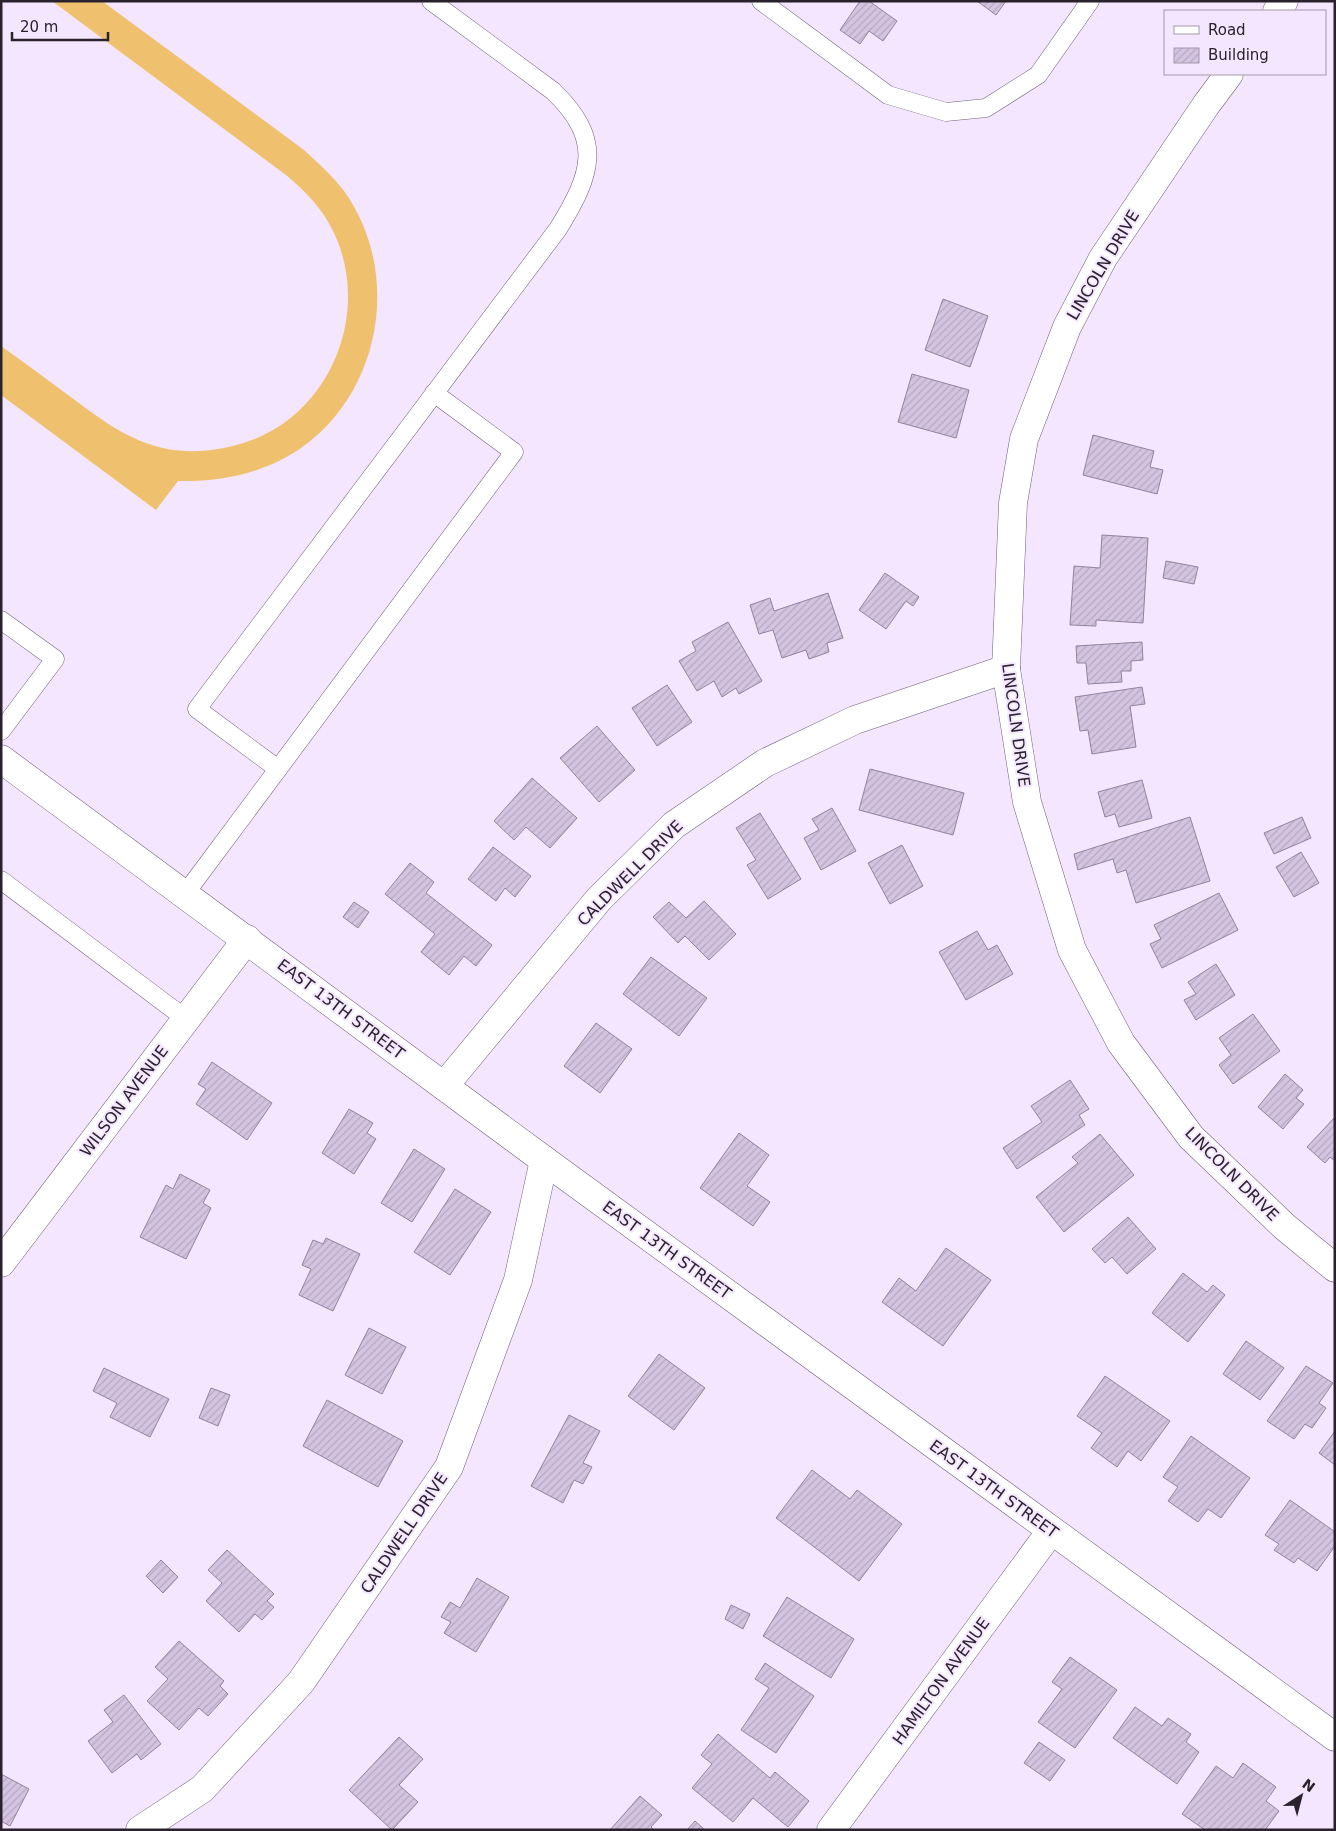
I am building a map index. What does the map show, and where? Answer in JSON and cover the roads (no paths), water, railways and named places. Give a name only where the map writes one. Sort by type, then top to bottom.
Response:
[{"type":"street","name":"LINCOLN DRIVE","points":[[1228,75],[1103,258],[1067,327],[1024,439],[1013,503],[1006,669],[1027,802],[1066,932],[1072,950],[1117,1035],[1191,1137],[1285,1227],[1335,1268]]},
{"type":"street","name":"CALDWELL DRIVE","points":[[444,1086],[600,899],[674,825],[765,763],[855,720],[1006,669]]},
{"type":"street","name":"EAST 13TH STREET","points":[[3,765],[247,939],[544,1160],[1335,1737]]},
{"type":"street","name":"WILSON AVENUE","points":[[1,1263],[247,939]]},
{"type":"street","name":"CALDWELL DRIVE","points":[[140,1830],[202,1789],[301,1682],[449,1467],[518,1280],[544,1160]]},
{"type":"street","name":"HAMILTON AVENUE","points":[[831,1830],[1051,1531]]},
{"type":"lane","points":[[278,769],[197,709],[558,228],[581,188],[586,171],[588,156],[587,140],[579,121],[568,106],[553,91],[431,1]]},
{"type":"lane","points":[[760,1],[888,95],[946,112],[986,108],[1038,75],[1090,1]]},
{"type":"lane","points":[[185,894],[514,452],[434,393]]},
{"type":"lane","points":[[1,620],[55,659],[1,731]]},
{"type":"lane","points":[[1,880],[186,1019]]}]
